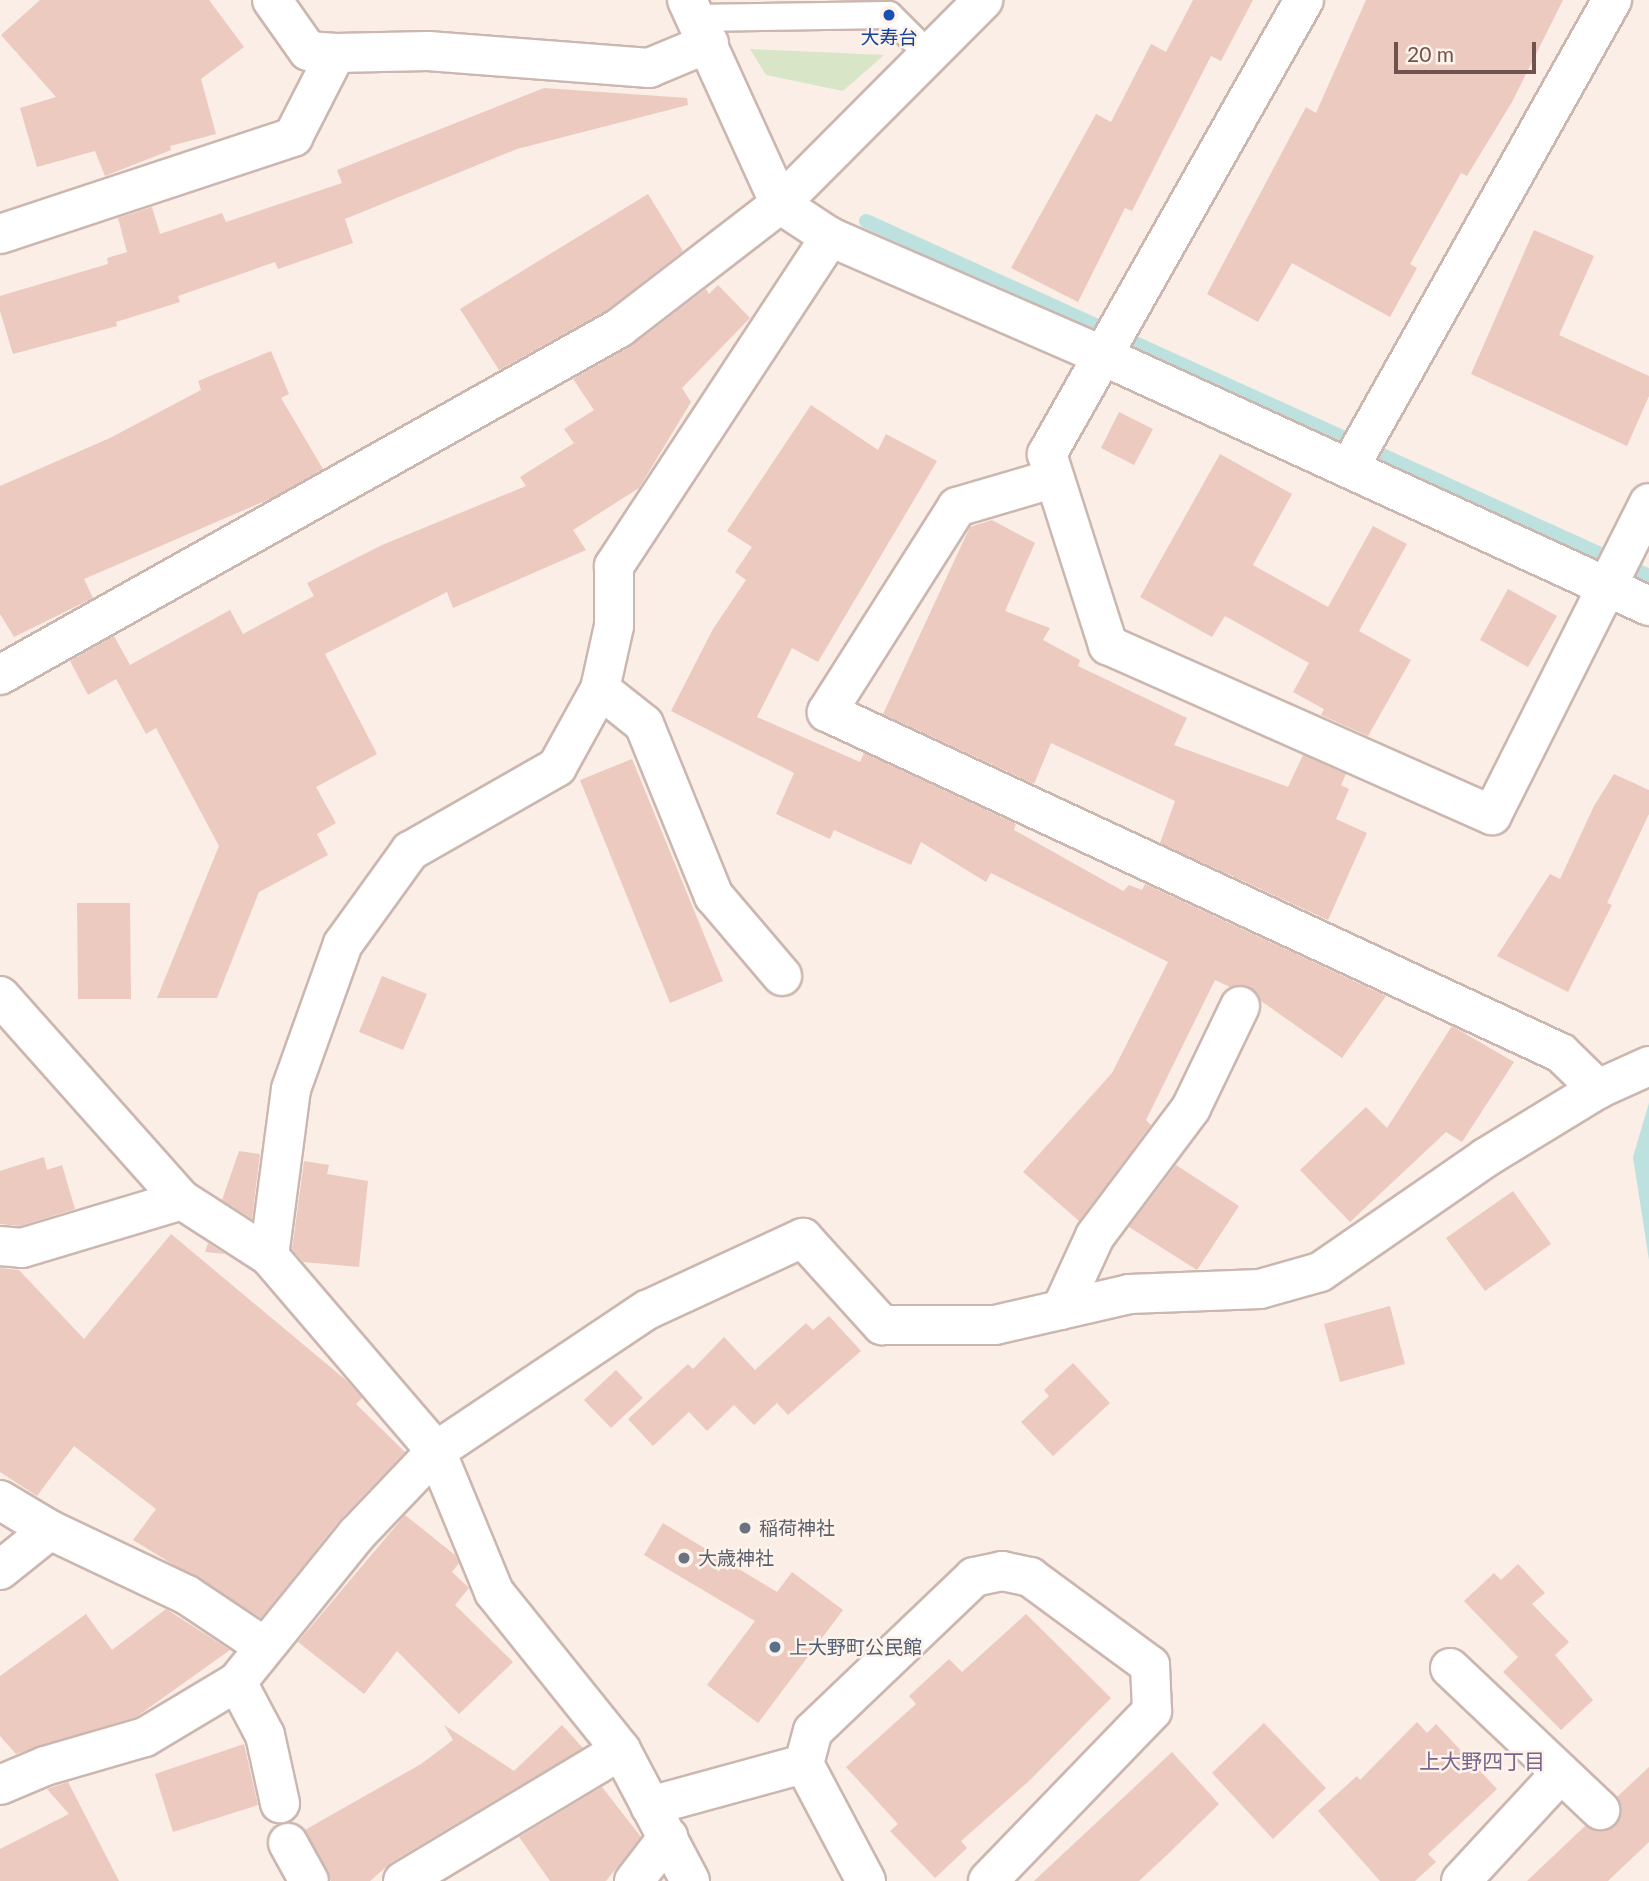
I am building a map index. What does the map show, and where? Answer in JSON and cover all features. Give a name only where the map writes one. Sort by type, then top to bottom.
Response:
[{"type":"street","points":[[272,0],[309,51],[428,51],[649,68],[697,20],[780,204],[830,237],[1101,355],[1649,606]]},
{"type":"street","points":[[0,675],[588,349],[780,204],[983,0]]},
{"type":"street","points":[[1304,0],[1047,454],[1052,479],[1108,645],[1492,815],[1649,503]]},
{"type":"street","points":[[1349,468],[1612,0]]},
{"type":"street","points":[[0,234],[293,137],[336,53]]},
{"type":"street","points":[[269,1256],[291,1089],[343,944],[410,851],[557,766],[600,690],[614,626],[614,566],[830,237]]},
{"type":"street","points":[[1052,479],[957,507],[827,712],[1562,1053],[1598,1089]]},
{"type":"street","points":[[600,690],[644,724],[714,896],[782,976]]},
{"type":"street","points":[[0,996],[182,1200],[269,1256],[436,1451],[494,1592],[621,1750],[690,1881]]},
{"type":"street","points":[[1061,1310],[1095,1236],[1191,1108],[1240,1006]]},
{"type":"street","points":[[0,1785],[45,1766],[145,1737],[237,1682],[262,1646],[356,1535],[436,1451],[647,1310],[803,1238],[882,1325],[995,1325],[1129,1294],[1260,1289],[1320,1272],[1485,1158],[1598,1089],[1649,1066]]},
{"type":"street","points":[[0,1246],[22,1248],[182,1200]]},
{"type":"street","points":[[0,1500],[50,1530],[187,1595],[262,1646]]},
{"type":"street","points":[[0,1570],[50,1530]]},
{"type":"street","points":[[866,1881],[804,1764],[813,1731],[974,1577],[1002,1571],[1030,1577],[1150,1665],[1152,1711],[988,1881]]},
{"type":"street","points":[[1450,1668],[1600,1810]]},
{"type":"street","points":[[237,1682],[265,1735],[279,1802]]},
{"type":"street","points":[[403,1881],[621,1750]]},
{"type":"street","points":[[634,1881],[659,1822],[804,1764]]},
{"type":"street","points":[[1470,1878],[1561,1773]]},
{"type":"street","points":[[288,1843],[309,1881]]},
{"type":"lane","points":[[697,20],[889,16],[929,55]]},
{"type":"green space","points":[[750,49],[884,55],[843,91],[766,75]]},
{"type":"water","points":[[1649,1103],[1649,1260],[1633,1157]]},
{"type":"building","points":[[40,0],[209,0],[244,47],[201,79],[216,134],[170,146],[171,150],[105,176],[95,151],[37,167],[20,108],[56,97],[1,35]]},
{"type":"building","points":[[1193,0],[1253,0],[1221,61],[1211,56],[1132,211],[1125,208],[1078,302],[1011,268],[1096,114],[1111,122],[1151,44],[1166,52]]},
{"type":"building","points":[[1366,0],[1563,0],[1512,102],[1467,176],[1461,173],[1410,264],[1417,268],[1390,317],[1292,263],[1258,322],[1207,294],[1306,107],[1316,113]]},
{"type":"building","points":[[544,88],[687,98],[688,105],[517,149],[345,219],[353,243],[278,269],[275,262],[178,296],[180,302],[116,322],[117,326],[13,354],[0,311],[0,296],[108,264],[107,258],[127,252],[118,218],[152,207],[160,234],[222,213],[226,222],[342,183],[337,170]]},
{"type":"building","points":[[648,194],[683,251],[607,310],[499,370],[460,309]]},
{"type":"building","points":[[1534,230],[1594,256],[1559,335],[1649,376],[1649,396],[1627,446],[1471,374]]},
{"type":"building","points":[[718,285],[750,318],[682,388],[691,402],[639,488],[573,530],[586,550],[453,608],[447,592],[325,654],[377,754],[316,787],[336,823],[317,834],[328,855],[259,892],[217,998],[157,998],[219,846],[156,728],[146,734],[116,679],[88,695],[70,661],[114,636],[130,665],[230,610],[243,634],[314,596],[307,583],[382,545],[526,486],[520,477],[574,443],[564,429],[594,410],[573,379],[630,347],[706,289],[709,294]]},
{"type":"building","points":[[271,351],[289,394],[281,398],[323,469],[272,498],[84,579],[93,598],[14,637],[0,614],[0,486],[110,438],[201,390],[198,381]]},
{"type":"building","points":[[811,405],[878,450],[886,434],[937,461],[818,662],[792,648],[757,717],[860,762],[864,753],[1016,824],[1014,830],[1123,891],[1129,885],[1142,890],[1145,884],[1386,996],[1342,1058],[1261,1001],[1250,987],[1230,987],[1215,980],[1146,1120],[1151,1125],[1079,1221],[1023,1172],[1112,1073],[1168,962],[991,873],[986,882],[921,842],[911,865],[834,830],[830,839],[776,814],[794,773],[671,711],[713,629],[746,580],[735,572],[752,547],[727,531]]},
{"type":"building","points":[[1119,412],[1153,429],[1134,465],[1101,448]]},
{"type":"building","points":[[1220,454],[1292,494],[1253,565],[1328,607],[1373,526],[1407,544],[1359,631],[1411,660],[1368,736],[1321,715],[1324,709],[1293,692],[1309,663],[1225,616],[1212,637],[1140,597]]},
{"type":"building","points":[[992,520],[1035,543],[1005,611],[1050,628],[1043,640],[1080,660],[1078,666],[1187,718],[1174,745],[1288,787],[1303,755],[1346,774],[1341,785],[1349,789],[1336,819],[1367,833],[1328,920],[1160,843],[1175,801],[1051,743],[1034,784],[883,714],[970,527]]},
{"type":"building","points":[[1508,589],[1557,616],[1528,667],[1480,640]]},
{"type":"building","points":[[632,759],[723,981],[670,1003],[580,780]]},
{"type":"building","points":[[1614,774],[1649,790],[1649,814],[1607,903],[1612,905],[1568,992],[1497,956],[1550,874],[1560,879],[1594,806]]},
{"type":"building","points":[[77,903],[130,903],[131,999],[78,999]]},
{"type":"building","points":[[382,976],[427,994],[403,1050],[359,1032]]},
{"type":"building","points":[[1452,1026],[1514,1062],[1462,1142],[1446,1132],[1350,1222],[1300,1170],[1366,1107],[1387,1128]]},
{"type":"building","points":[[239,1151],[260,1154],[252,1219],[222,1200]]},
{"type":"building","points":[[44,1157],[47,1170],[62,1165],[75,1209],[20,1226],[0,1224],[0,1171]]},
{"type":"building","points":[[304,1161],[329,1165],[327,1174],[368,1181],[359,1267],[303,1262],[292,1249]]},
{"type":"building","points":[[1176,1165],[1239,1206],[1197,1270],[1129,1227]]},
{"type":"building","points":[[1513,1191],[1551,1244],[1485,1291],[1446,1238]]},
{"type":"building","points":[[171,1234],[347,1381],[362,1398],[356,1404],[405,1452],[339,1521],[261,1618],[133,1540],[156,1509],[74,1446],[37,1496],[0,1472],[0,1268],[19,1270],[84,1339]]},
{"type":"building","points":[[208,1243],[225,1254],[205,1252]]},
{"type":"building","points":[[1390,1306],[1405,1364],[1340,1382],[1324,1324]]},
{"type":"building","points":[[829,1316],[861,1351],[788,1415],[777,1403],[754,1425],[734,1405],[707,1431],[689,1412],[653,1446],[628,1419],[688,1364],[693,1369],[724,1337],[755,1370],[806,1323],[813,1330]]},
{"type":"building","points":[[1073,1363],[1110,1403],[1053,1456],[1021,1422],[1049,1396],[1044,1390]]},
{"type":"building","points":[[616,1370],[643,1398],[611,1428],[584,1400]]},
{"type":"building","points":[[405,1515],[455,1555],[459,1563],[452,1572],[469,1588],[455,1605],[513,1662],[459,1714],[397,1651],[364,1694],[298,1642]]},
{"type":"building","name":"上大野町公民館","points":[[663,1523],[777,1592],[792,1572],[843,1610],[758,1723],[707,1685],[755,1621],[644,1555]]},
{"type":"building","points":[[1518,1564],[1545,1593],[1532,1604],[1569,1642],[1555,1655],[1593,1700],[1561,1730],[1503,1672],[1518,1657],[1464,1601],[1494,1573],[1501,1580]]},
{"type":"building","points":[[166,1609],[230,1650],[136,1717],[16,1754],[0,1736],[0,1676],[86,1614],[112,1650]]},
{"type":"building","points":[[1026,1614],[1111,1698],[1029,1781],[961,1841],[967,1848],[935,1878],[890,1831],[898,1824],[846,1767],[916,1704],[909,1696],[949,1659],[962,1672]]},
{"type":"building","points":[[1417,1722],[1427,1733],[1436,1724],[1497,1789],[1428,1854],[1436,1862],[1415,1881],[1380,1881],[1318,1811],[1357,1776],[1360,1780]]},
{"type":"building","points":[[1264,1723],[1326,1788],[1273,1839],[1212,1773]]},
{"type":"building","points":[[444,1725],[514,1771],[562,1725],[583,1748],[392,1862],[370,1881],[331,1881],[305,1830],[421,1764],[453,1740]]},
{"type":"building","points":[[244,1744],[258,1805],[173,1832],[155,1774]]},
{"type":"building","points":[[1172,1752],[1219,1804],[1168,1854],[1139,1881],[1034,1881]]},
{"type":"building","points":[[1649,1767],[1649,1842],[1608,1881],[1527,1881],[1585,1826],[1596,1831],[1615,1825],[1621,1814],[1617,1797]]},
{"type":"building","points":[[68,1782],[119,1881],[0,1881],[0,1849],[69,1814],[47,1789]]},
{"type":"building","points":[[602,1787],[641,1837],[606,1881],[550,1881],[519,1837]]},
{"type":"waterway","points":[[866,221],[1649,576]]},
{"type":"place","name":"大寿台","points":[[889,15]]},
{"type":"place","name":"稲荷神社","points":[[745,1528]]},
{"type":"place","name":"大歳神社","points":[[684,1558]]},
{"type":"place","name":"上大野町公民館","points":[[775,1647]]},
{"type":"district","name":"上大野四丁目","points":[[1482,1761]]}]
